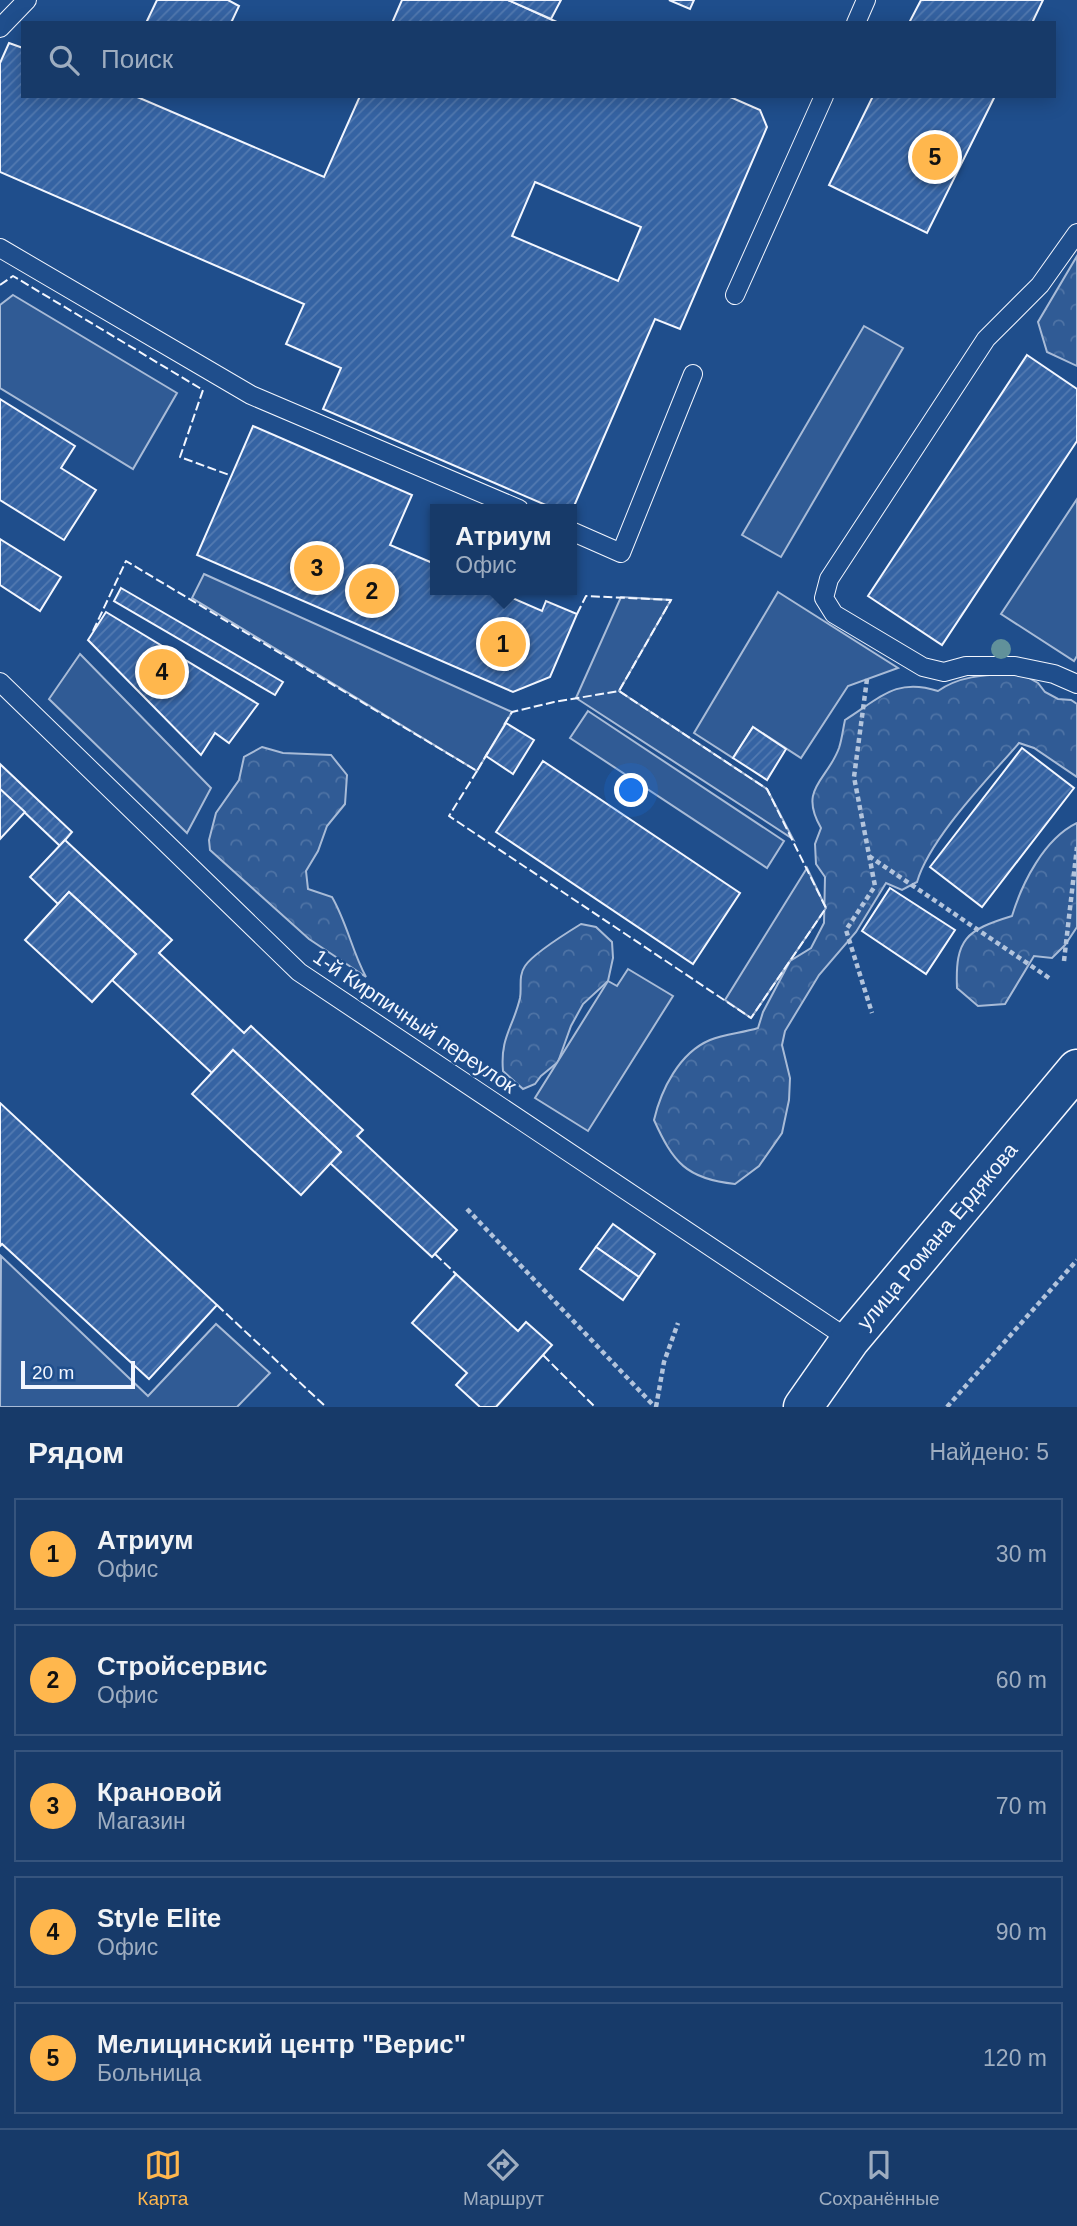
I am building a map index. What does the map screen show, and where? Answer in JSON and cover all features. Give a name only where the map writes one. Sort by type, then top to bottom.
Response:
[{"type":"street","name":"улица Романа Ердякова","points":[[804,1407],[850,1340],[1077,1069]]},
{"type":"lane","points":[[0,28],[27,0]]},
{"type":"lane","points":[[857,21],[866,0]]},
{"type":"lane","points":[[735,295],[823,98]]},
{"type":"lane","points":[[1077,233],[1040,285],[986,339],[829,579],[824,598],[834,614],[923,667],[944,672],[966,666],[1015,666],[1054,674],[1077,684]]},
{"type":"lane","points":[[0,248],[251,395],[507,504]]},
{"type":"lane","points":[[577,534],[621,553],[693,374]]},
{"type":"lane","name":"1-й Кирпичный переулок","points":[[0,682],[299,972],[850,1340]]},
{"type":"path","points":[[867,679],[854,776],[875,886],[846,930],[872,1013]]},
{"type":"path","points":[[1064,961],[1077,847]]},
{"type":"path","points":[[868,855],[1049,978]]},
{"type":"path","points":[[467,1209],[656,1407]]},
{"type":"path","points":[[947,1407],[1077,1260]]},
{"type":"path","points":[[656,1407],[664,1362],[678,1324]]},
{"type":"green space","points":[[1077,256],[1077,366],[1047,352],[1038,322]]},
{"type":"green space","points":[[1020,673],[1038,683],[1045,692],[1077,704],[1077,777],[1034,748],[1019,743],[947,828],[924,865],[917,882],[902,890],[886,883],[856,932],[819,975],[785,1031],[782,1045],[790,1078],[789,1100],[782,1133],[759,1166],[735,1184],[718,1182],[693,1173],[683,1166],[668,1147],[654,1120],[657,1108],[673,1074],[699,1046],[722,1036],[758,1028],[763,1012],[790,961],[811,948],[824,923],[825,877],[816,864],[815,844],[821,828],[812,803],[817,785],[839,748],[845,720],[888,692],[899,688],[923,687],[938,691],[967,678]]},
{"type":"green space","points":[[262,747],[283,753],[331,755],[347,775],[345,804],[327,826],[318,851],[306,871],[308,889],[332,897],[366,977],[309,939],[210,850],[209,840],[216,813],[239,780],[244,757]]},
{"type":"green space","points":[[1077,823],[1077,927],[1052,958],[1034,956],[1005,1004],[978,1006],[957,988],[961,947],[974,932],[1012,916],[1036,863],[1054,840]]},
{"type":"green space","points":[[581,924],[596,927],[612,942],[613,958],[608,981],[583,1004],[571,1026],[558,1062],[535,1084],[523,1089],[503,1071],[503,1049],[520,998],[523,970],[529,961]]},
{"type":"shaded area","points":[[13,295],[177,393],[133,469],[0,388],[0,305]]},
{"type":"shaded area","points":[[864,326],[903,348],[781,557],[742,535]]},
{"type":"shaded area","points":[[1077,499],[1077,656],[1074,661],[1001,614]]},
{"type":"shaded area","points":[[204,574],[512,712],[477,771],[192,598]]},
{"type":"shaded area","points":[[778,592],[898,668],[848,686],[801,758],[753,727],[733,758],[694,733]]},
{"type":"shaded area","points":[[621,597],[671,600],[619,691],[767,789],[793,839],[576,698]]},
{"type":"shaded area","points":[[80,654],[211,788],[187,833],[49,699]]},
{"type":"shaded area","points":[[588,711],[784,841],[767,868],[570,738]]},
{"type":"shaded area","points":[[807,868],[826,908],[751,1018],[725,1000]]},
{"type":"shaded area","points":[[628,969],[673,996],[588,1131],[535,1098],[608,981],[617,986]]},
{"type":"shaded area","points":[[1,1256],[148,1396],[216,1324],[270,1373],[237,1407],[0,1407]]},
{"type":"building","points":[[157,0],[228,0],[239,6],[232,21],[147,21]]},
{"type":"building","points":[[402,0],[508,0],[555,21],[393,21]]},
{"type":"building","points":[[508,0],[561,0],[551,19]]},
{"type":"building","points":[[669,0],[694,0],[690,9]]},
{"type":"building","points":[[921,0],[1043,0],[1033,21],[910,21]]},
{"type":"building","points":[[9,43],[21,47],[21,98],[140,98],[324,177],[359,98],[733,98],[760,110],[767,127],[680,329],[655,319],[575,504],[543,504],[323,409],[341,368],[286,344],[304,304],[0,172],[0,63]],"holes":[[[535,182],[641,227],[618,281],[512,236]]]},
{"type":"building","points":[[872,98],[994,98],[927,233],[829,185]]},
{"type":"building","points":[[1027,355],[1077,389],[1077,441],[942,645],[868,596]]},
{"type":"building","points":[[0,399],[75,446],[61,468],[96,490],[64,540],[0,500]]},
{"type":"building","points":[[253,426],[412,495],[390,545],[430,562],[430,595],[505,595],[542,611],[546,601],[577,614],[550,677],[513,692],[197,555]]},
{"type":"building","points":[[0,539],[61,577],[40,611],[0,585]]},
{"type":"building","points":[[121,588],[283,682],[275,695],[114,601]]},
{"type":"building","points":[[106,612],[258,704],[229,743],[215,733],[201,755],[88,640]]},
{"type":"building","points":[[506,723],[534,740],[513,774],[486,756]]},
{"type":"building","points":[[753,727],[786,749],[767,780],[733,758]]},
{"type":"building","points":[[1022,748],[1074,788],[982,907],[930,867]]},
{"type":"building","points":[[543,761],[740,893],[693,964],[496,832]]},
{"type":"building","points":[[0,764],[72,832],[60,846],[0,789]]},
{"type":"building","points":[[0,789],[25,812],[0,839]]},
{"type":"building","points":[[65,840],[172,940],[159,953],[244,1033],[251,1026],[363,1130],[357,1136],[457,1230],[432,1257],[330,1163],[341,1152],[233,1050],[212,1073],[112,980],[136,954],[69,892],[58,904],[30,877]]},
{"type":"building","points":[[890,888],[955,930],[926,974],[862,931]]},
{"type":"building","points":[[69,892],[136,954],[92,1002],[25,940]]},
{"type":"building","points":[[233,1050],[341,1152],[301,1195],[192,1094]]},
{"type":"building","points":[[0,1103],[217,1305],[149,1379],[2,1244],[0,1246]]},
{"type":"building","points":[[613,1224],[655,1254],[639,1277],[596,1247]]},
{"type":"building","points":[[596,1247],[639,1277],[623,1300],[580,1269]]},
{"type":"building","points":[[456,1274],[518,1331],[526,1322],[552,1345],[496,1407],[480,1407],[456,1385],[467,1373],[412,1323]]},
{"type":"fence","points":[[0,285],[13,276],[203,390],[180,457],[232,476]]},
{"type":"fence","points":[[93,631],[126,561],[477,771],[488,752]]},
{"type":"fence","points":[[577,614],[586,596],[671,600],[619,691]]},
{"type":"fence","points":[[477,771],[449,816],[751,1018],[826,908],[767,789],[619,691],[512,712],[504,725]]},
{"type":"fence","points":[[435,1254],[456,1274]]},
{"type":"fence","points":[[217,1305],[326,1407]]},
{"type":"fence","points":[[543,1355],[595,1407]]},
{"type":"place","name":"Мелицинский центр \"Верис\"","points":[[935,157]]},
{"type":"place","name":"Крановой","points":[[317,568]]},
{"type":"place","name":"Стройсервис","points":[[372,591]]},
{"type":"place","name":"Атриум","points":[[503,644]]},
{"type":"place","name":"Style Elite","points":[[162,672]]}]
